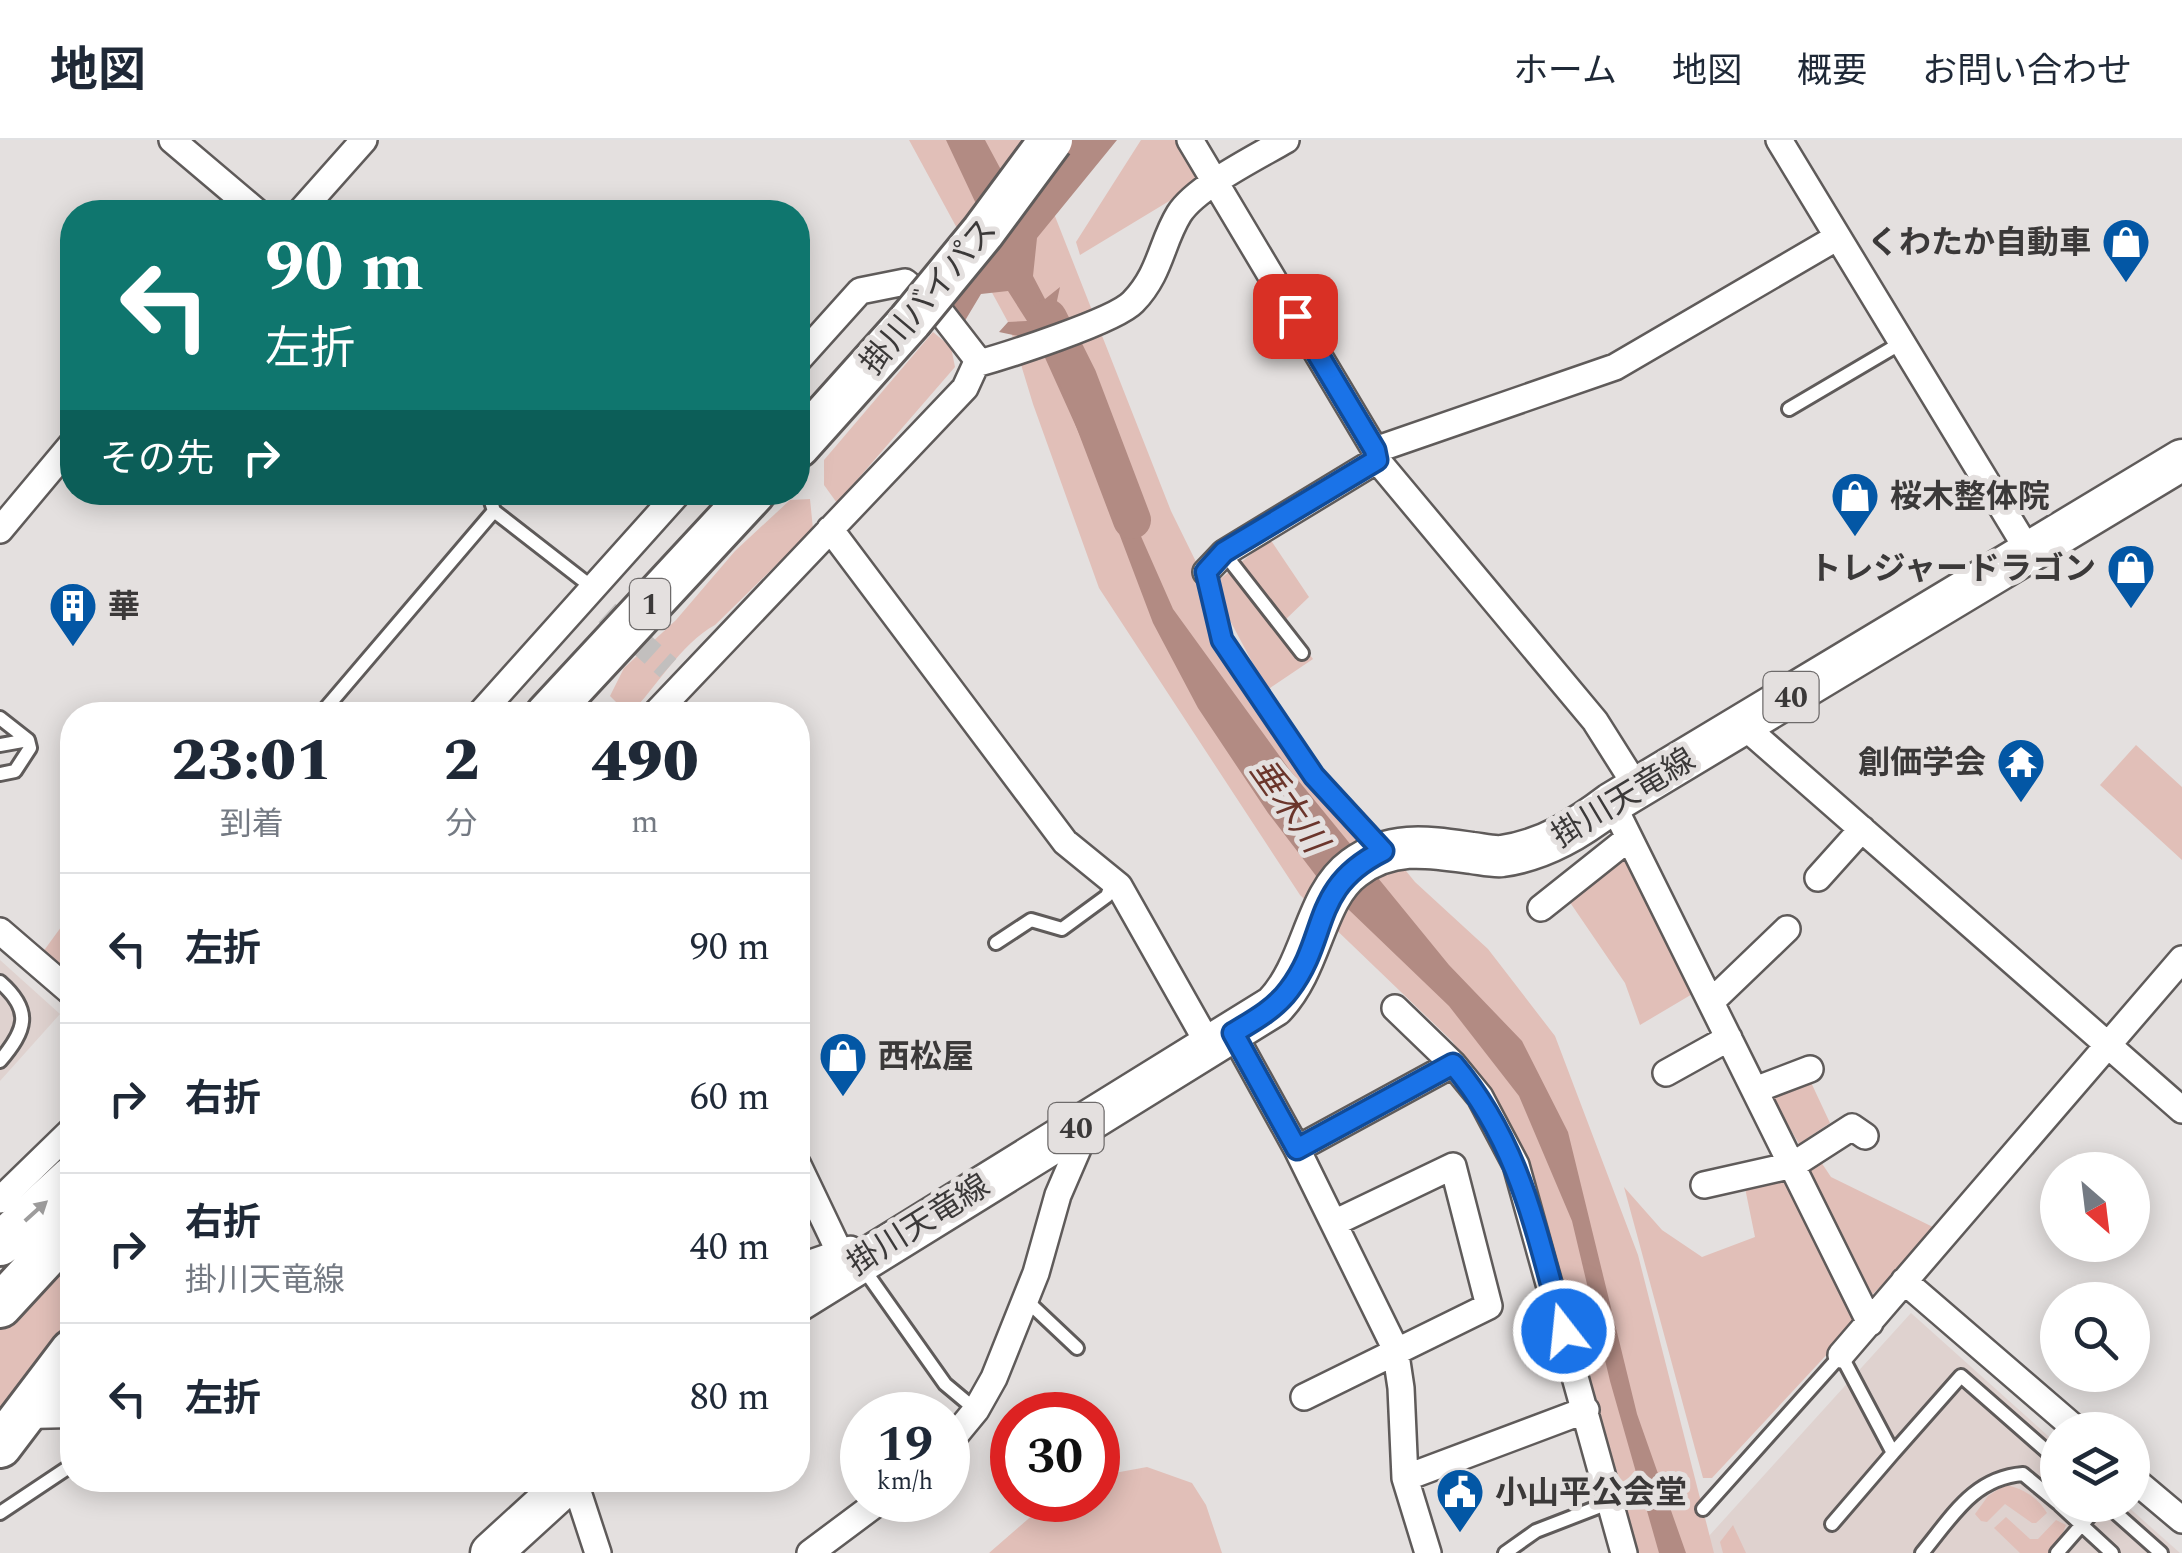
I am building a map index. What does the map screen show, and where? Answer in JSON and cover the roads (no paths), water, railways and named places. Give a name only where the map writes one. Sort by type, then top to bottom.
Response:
[{"type":"highway","name":"掛川バイパス","points":[[810,433],[910,321],[1051,140]]},
{"type":"highway","name":"1","points":[[559,702],[742,505]]},
{"type":"highway","points":[[0,1244],[60,1189]]},
{"type":"highway","points":[[0,1306],[60,1241]]},
{"type":"highway","points":[[0,1446],[51,1412],[60,1385]]},
{"type":"main road","name":"掛川天竜線","points":[[810,1291],[849,1257],[1071,1131],[1274,1006],[1290,990],[1304,965],[1327,900],[1351,869],[1381,852],[1410,845],[1500,856],[1545,845],[1626,810],[1744,726],[2182,460]]},
{"type":"main road","points":[[491,1553],[558,1492]]},
{"type":"street","points":[[172,140],[243,200]]},
{"type":"street","points":[[1190,140],[1376,455],[1595,721],[1626,810],[1712,1001],[1870,1322]]},
{"type":"street","points":[[661,702],[676,675],[830,529],[965,388],[980,364],[1009,356],[1131,305],[1158,267],[1180,212],[1215,182],[1286,140]]},
{"type":"street","points":[[1779,140],[2028,552]]},
{"type":"street","points":[[310,200],[356,143]]},
{"type":"street","points":[[1206,572],[1224,552],[1376,455],[1616,367],[1836,238]]},
{"type":"street","points":[[810,347],[860,291],[904,282],[938,310],[980,364]]},
{"type":"street","points":[[0,530],[60,458]]},
{"type":"street","points":[[491,702],[667,505]]},
{"type":"street","points":[[830,529],[1065,842],[1119,886],[1297,1149],[1396,1354],[1405,1478],[1428,1553]]},
{"type":"street","points":[[590,592],[607,613]]},
{"type":"street","points":[[1744,726],[2108,1044],[2177,1095]]},
{"type":"street","points":[[1540,908],[1626,810]]},
{"type":"street","points":[[1818,878],[1862,829]]},
{"type":"street","points":[[0,930],[60,982]]},
{"type":"street","points":[[1712,1001],[1787,930]]},
{"type":"street","points":[[1841,1354],[2182,960]]},
{"type":"street","points":[[1739,975],[1770,968]]},
{"type":"street","points":[[1395,1008],[1453,1064],[1480,1097],[1516,1166],[1624,1553]]},
{"type":"street","points":[[1666,1073],[1730,1038]]},
{"type":"street","points":[[1297,1149],[1453,1064]]},
{"type":"street","points":[[1755,1090],[1810,1069]]},
{"type":"street","points":[[1704,1185],[1792,1165],[1852,1127],[1865,1136]]},
{"type":"street","points":[[970,1417],[994,1378],[1025,1299],[1058,1195],[1080,1144],[1071,1131]]},
{"type":"street","points":[[0,1200],[60,1142]]},
{"type":"street","points":[[1304,1397],[1489,1306],[1461,1187],[1452,1166],[1334,1223]]},
{"type":"street","points":[[810,1187],[849,1257],[810,1267]]},
{"type":"street","points":[[1904,1281],[2056,1412]]},
{"type":"street","points":[[1405,1478],[1586,1410]]},
{"type":"street","points":[[577,1492],[598,1553]]},
{"type":"street","points":[[2150,1493],[2182,1520]]},
{"type":"street","points":[[810,1553],[851,1522]]},
{"type":"lane","points":[[1789,409],[1900,343]]},
{"type":"lane","points":[[492,505],[590,592]]},
{"type":"lane","points":[[331,702],[494,510]]},
{"type":"lane","points":[[1224,552],[1302,653]]},
{"type":"lane","points":[[1206,572],[1222,640],[1314,776],[1381,852]]},
{"type":"lane","points":[[0,718],[28,740],[30,748],[14,771],[0,774]]},
{"type":"lane","points":[[0,745],[28,740]]},
{"type":"lane","points":[[996,943],[1031,920],[1062,929],[1107,896],[1113,880]]},
{"type":"lane","points":[[0,1061],[19,1037],[22,1012],[18,998],[2,986]]},
{"type":"lane","points":[[849,1257],[945,1384],[976,1410]]},
{"type":"lane","points":[[1025,1299],[1077,1348]]},
{"type":"lane","points":[[1702,1509],[1841,1354],[1894,1452]]},
{"type":"lane","points":[[1832,1524],[1961,1376],[2040,1445]]},
{"type":"lane","points":[[0,1512],[60,1473]]},
{"type":"lane","points":[[1922,1553],[1969,1496],[2002,1476],[2023,1474],[2040,1488]]},
{"type":"lane","points":[[1505,1553],[1536,1531],[1611,1502]]},
{"type":"lane","points":[[2080,1522],[2112,1553]]},
{"type":"lane","points":[[2126,1522],[2161,1553]]},
{"type":"lane","points":[[2057,1553],[2082,1524]]},
{"type":"water","points":[[946,140],[985,140],[1022,209],[1070,140],[1117,140],[1037,238],[1033,276],[1045,299],[1060,287],[1053,319],[1114,475],[1173,609],[1289,769],[1449,965],[1522,1041],[1568,1132],[1637,1414],[1686,1553],[1659,1553],[1610,1381],[1572,1221],[1519,1096],[1449,1006],[1323,885],[1268,813],[1198,708],[1153,623],[1092,462],[1037,340],[999,332],[1008,322],[1027,321],[1008,291],[981,294],[963,324],[939,310],[994,242]]},
{"type":"waterway","name":"垂木川","points":[[1048,318],[1078,378],[1132,520]]},
{"type":"tunnel","points":[[607,613],[668,668]]},
{"type":"place","name":"くわたか自動車","points":[[2126,284]]},
{"type":"place","name":"桜木整体院","points":[[1855,538]]},
{"type":"place","name":"トレジャードラゴン","points":[[2131,610]]},
{"type":"place","name":"華","points":[[73,648]]},
{"type":"place","name":"創価学会","points":[[2021,804]]},
{"type":"place","name":"西松屋","points":[[843,1098]]},
{"type":"place","name":"小山平公会堂","points":[[1460,1534]]}]
